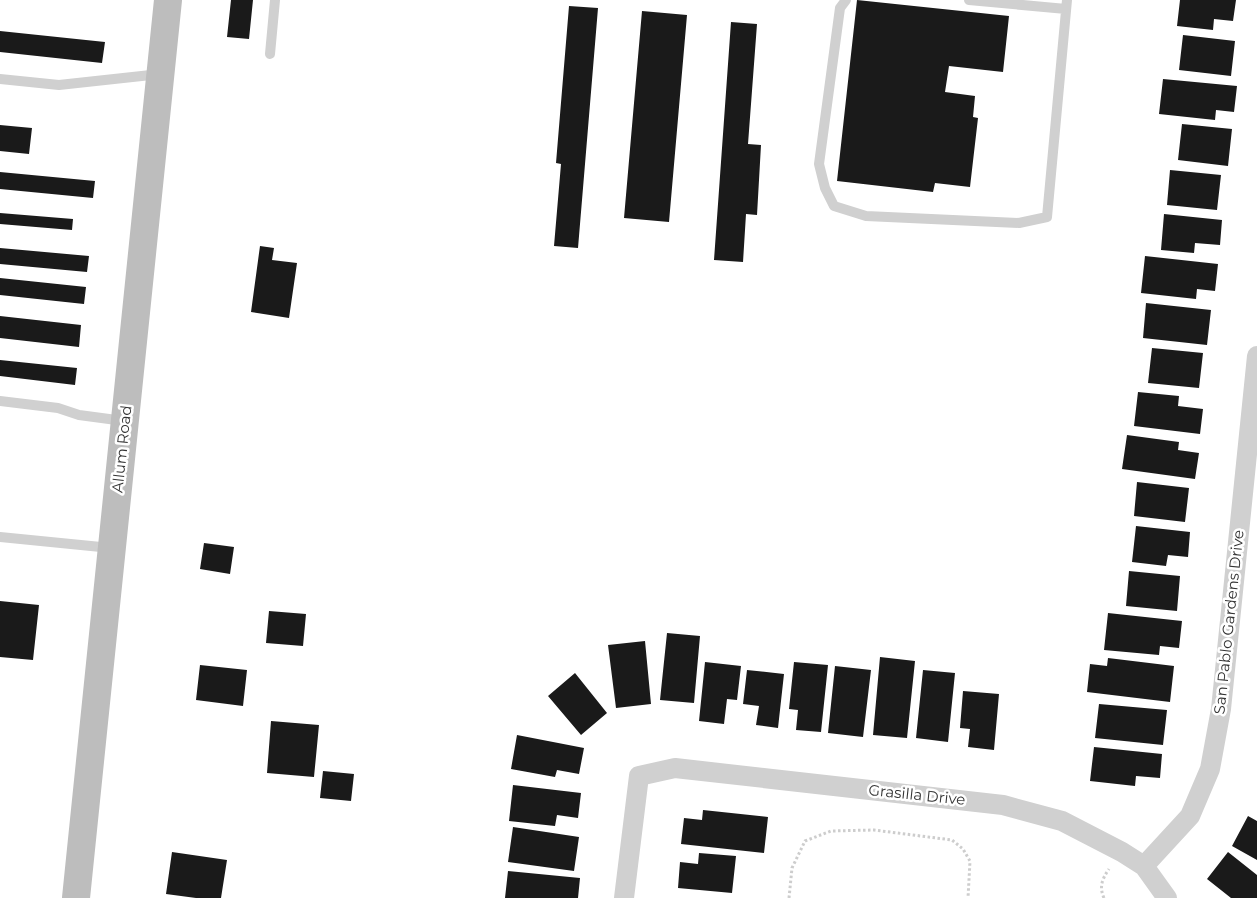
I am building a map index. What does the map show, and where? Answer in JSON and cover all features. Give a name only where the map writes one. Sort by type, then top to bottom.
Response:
[{"type":"street","name":"Allum Road","points":[[76,898],[168,0]]},
{"type":"street","name":"San Pablo Gardens Drive","points":[[1144,866],[1190,816],[1210,769],[1221,709],[1257,356]]},
{"type":"street","name":"Grasilla Drive","points":[[624,898],[639,776],[675,768],[1003,805],[1062,821],[1122,852],[1144,866],[1167,898]]},
{"type":"lane","points":[[270,54],[275,0]]},
{"type":"lane","points":[[846,0],[840,8],[819,164],[825,188],[834,206],[866,216],[1019,223],[1047,217],[1066,4],[969,0]]},
{"type":"lane","points":[[0,79],[59,84],[161,74]]},
{"type":"lane","points":[[0,401],[58,408],[79,415],[125,421]]},
{"type":"lane","points":[[0,537],[112,549]]},
{"type":"path","points":[[789,898],[792,868],[805,841],[831,831],[874,830],[952,840],[963,849],[970,861],[968,898]]},
{"type":"path","points":[[1104,898],[1101,891],[1102,878],[1122,852]]},
{"type":"building","points":[[231,0],[253,0],[249,39],[227,37]]},
{"type":"building","points":[[857,0],[1009,16],[1003,72],[949,66],[945,92],[975,96],[973,117],[978,118],[970,187],[935,183],[933,192],[837,181]]},
{"type":"building","points":[[1180,0],[1236,0],[1233,21],[1214,19],[1213,30],[1177,26]]},
{"type":"building","points":[[569,6],[598,8],[578,248],[554,246],[561,164],[556,163]]},
{"type":"building","points":[[642,11],[687,15],[669,222],[624,218]]},
{"type":"building","points":[[731,22],[757,24],[748,144],[761,145],[757,215],[746,214],[743,262],[714,260]]},
{"type":"building","points":[[0,31],[105,42],[102,63],[0,52]]},
{"type":"building","points":[[1183,35],[1235,41],[1231,76],[1179,70]]},
{"type":"building","points":[[1163,79],[1237,86],[1234,112],[1216,110],[1215,120],[1159,114]]},
{"type":"building","points":[[1182,124],[1232,129],[1228,166],[1178,160]]},
{"type":"building","points":[[0,125],[32,128],[29,154],[0,151]]},
{"type":"building","points":[[1170,170],[1221,175],[1217,210],[1167,205]]},
{"type":"building","points":[[0,172],[95,181],[93,198],[0,189]]},
{"type":"building","points":[[0,213],[73,219],[72,230],[0,224]]},
{"type":"building","points":[[1164,214],[1222,220],[1220,245],[1195,243],[1194,253],[1161,250]]},
{"type":"building","points":[[260,246],[274,248],[272,260],[297,263],[289,318],[251,312]]},
{"type":"building","points":[[0,248],[89,256],[87,272],[0,264]]},
{"type":"building","points":[[1145,256],[1218,264],[1215,291],[1197,289],[1196,299],[1141,293]]},
{"type":"building","points":[[0,278],[86,287],[84,304],[0,295]]},
{"type":"building","points":[[1146,303],[1211,310],[1207,345],[1143,338]]},
{"type":"building","points":[[0,316],[81,325],[79,347],[0,338]]},
{"type":"building","points":[[1152,348],[1203,353],[1199,388],[1148,383]]},
{"type":"building","points":[[0,360],[77,368],[75,385],[0,376]]},
{"type":"building","points":[[1138,392],[1179,396],[1178,406],[1203,409],[1200,434],[1134,426]]},
{"type":"building","points":[[1127,435],[1179,442],[1178,450],[1199,453],[1195,479],[1122,469]]},
{"type":"building","points":[[1137,482],[1189,488],[1185,522],[1134,516]]},
{"type":"building","points":[[1136,526],[1190,532],[1188,557],[1168,555],[1166,566],[1132,562]]},
{"type":"building","points":[[204,543],[234,547],[230,574],[200,569]]},
{"type":"building","points":[[1129,571],[1180,576],[1177,611],[1126,606]]},
{"type":"building","points":[[0,601],[39,605],[33,660],[0,657]]},
{"type":"building","points":[[269,611],[306,614],[303,646],[266,643]]},
{"type":"building","points":[[1108,613],[1182,621],[1179,648],[1160,646],[1159,655],[1104,650]]},
{"type":"building","points":[[667,633],[700,636],[694,703],[660,700]]},
{"type":"building","points":[[645,641],[651,704],[616,708],[608,645]]},
{"type":"building","points":[[880,657],[915,661],[907,738],[873,735]]},
{"type":"building","points":[[1108,658],[1174,666],[1170,702],[1087,692],[1090,664],[1107,666]]},
{"type":"building","points":[[705,662],[741,666],[737,700],[727,699],[724,724],[699,721]]},
{"type":"building","points":[[794,662],[828,665],[821,732],[796,730],[798,710],[789,709]]},
{"type":"building","points":[[200,665],[247,670],[243,706],[196,700]]},
{"type":"building","points":[[835,666],[871,670],[863,737],[828,733]]},
{"type":"building","points":[[747,670],[784,674],[778,728],[756,725],[759,706],[743,704]]},
{"type":"building","points":[[923,670],[955,673],[948,742],[916,738]]},
{"type":"building","points":[[575,673],[607,713],[581,735],[548,696]]},
{"type":"building","points":[[963,691],[999,694],[994,750],[968,747],[970,729],[960,728]]},
{"type":"building","points":[[1099,704],[1167,710],[1163,745],[1095,738]]},
{"type":"building","points":[[271,721],[319,725],[314,777],[267,773]]},
{"type":"building","points":[[517,735],[584,748],[579,774],[557,770],[555,777],[511,769]]},
{"type":"building","points":[[1094,747],[1162,754],[1160,778],[1136,776],[1135,786],[1090,781]]},
{"type":"building","points":[[323,771],[354,774],[351,801],[320,798]]},
{"type":"building","points":[[513,785],[581,793],[578,818],[557,815],[555,826],[509,821]]},
{"type":"building","points":[[703,810],[768,817],[764,853],[681,844],[684,818],[702,820]]},
{"type":"building","points":[[1248,816],[1257,821],[1257,860],[1232,846]]},
{"type":"building","points":[[513,827],[579,837],[574,871],[508,862]]},
{"type":"building","points":[[172,852],[227,860],[221,898],[196,898],[166,894]]},
{"type":"building","points":[[1228,852],[1257,875],[1257,898],[1231,898],[1207,879]]},
{"type":"building","points":[[699,853],[736,856],[732,893],[678,888],[680,862],[698,864]]},
{"type":"building","points":[[508,871],[580,878],[578,898],[505,898]]}]
